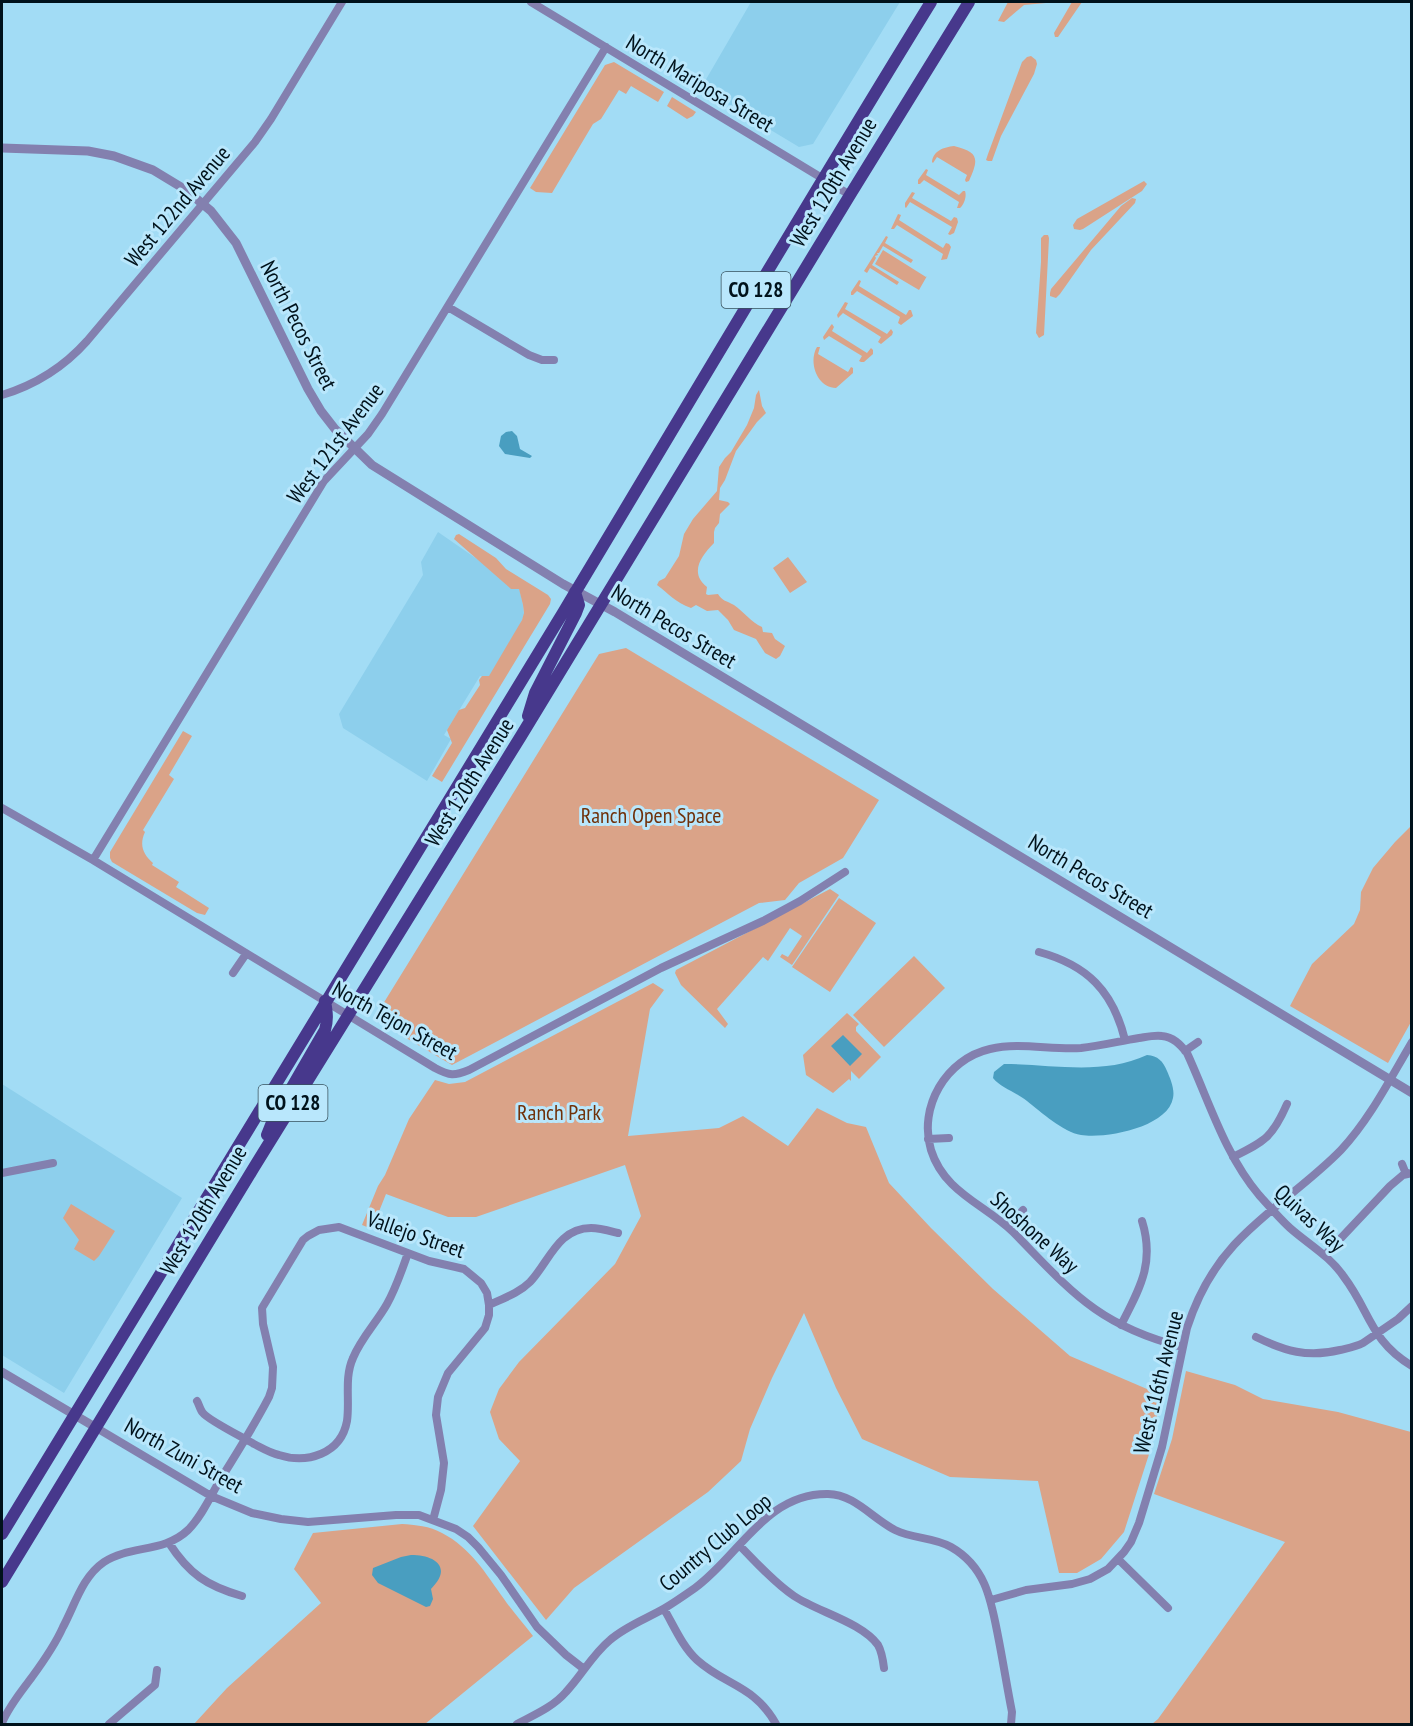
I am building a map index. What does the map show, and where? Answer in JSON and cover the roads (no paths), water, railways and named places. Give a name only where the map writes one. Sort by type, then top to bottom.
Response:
[{"type":"main road","name":"West 120th Avenue","points":[[2,1534],[575,592],[822,178],[931,2]]},
{"type":"main road","name":"West 120th Avenue","points":[[2,1582],[969,2]]},
{"type":"main road","points":[[521,736],[535,693],[576,614],[579,604],[575,592]]},
{"type":"main road","points":[[253,1169],[273,1120],[325,1030],[328,1012],[325,1002]]},
{"type":"street","name":"West 122nd Avenue","points":[[2,395],[37,382],[62,366],[87,341],[255,142],[342,2]]},
{"type":"street","name":"North Mariposa Street","points":[[531,2],[849,195]]},
{"type":"street","name":"West 121st Avenue","points":[[93,861],[324,481],[368,434],[382,414],[606,47]]},
{"type":"street","name":"North Pecos Street","points":[[2,148],[88,151],[123,158],[176,182],[218,219],[236,243],[321,411],[354,449],[372,465],[575,592],[602,605],[1412,1093]]},
{"type":"street","points":[[448,307],[529,355],[542,360],[554,360]]},
{"type":"street","name":"North Tejon Street","points":[[2,808],[437,1070],[457,1075],[661,968],[764,921],[845,872]]},
{"type":"street","points":[[1039,952],[1072,964],[1101,987],[1118,1016],[1125,1040],[1161,1036],[1179,1043],[1185,1051],[1197,1042]]},
{"type":"street","points":[[233,973],[246,954]]},
{"type":"street","name":"Shoshone Way","points":[[1125,1040],[1070,1049],[1020,1047],[989,1049],[977,1053],[958,1065],[935,1094],[928,1116],[928,1139],[932,1154],[945,1178],[1008,1227],[1096,1310],[1121,1325],[1182,1347]]},
{"type":"street","name":"West 116th Avenue","points":[[991,1600],[1026,1590],[1080,1582],[1108,1569],[1118,1559],[1134,1535],[1149,1491],[1164,1437],[1182,1347],[1192,1311],[1200,1294],[1217,1266],[1235,1244],[1344,1147],[1390,1080],[1412,1042]]},
{"type":"street","name":"Quivas Way","points":[[1185,1051],[1233,1157],[1258,1193],[1291,1229],[1325,1255],[1344,1276],[1376,1334],[1395,1355],[1412,1366]]},
{"type":"street","points":[[1233,1157],[1269,1136],[1280,1122],[1287,1104]]},
{"type":"street","points":[[928,1139],[949,1138]]},
{"type":"street","points":[[2,1173],[53,1163]]},
{"type":"street","points":[[1325,1255],[1397,1179],[1409,1173],[1401,1164]]},
{"type":"street","points":[[1008,1227],[1023,1210]]},
{"type":"street","points":[[1121,1325],[1140,1288],[1147,1266],[1147,1242],[1142,1221]]},
{"type":"street","name":"Vallejo Street","points":[[245,1438],[269,1397],[273,1379],[272,1360],[263,1324],[262,1308],[296,1250],[303,1240],[313,1233],[330,1227],[339,1227],[429,1261],[459,1267],[469,1272],[481,1283],[487,1293],[489,1305]]},
{"type":"street","points":[[433,1520],[441,1490],[444,1463],[437,1424],[438,1397],[448,1373],[485,1328],[489,1305],[525,1286],[558,1243],[575,1231],[590,1228],[618,1233]]},
{"type":"street","points":[[197,1401],[203,1414],[279,1455],[301,1459],[318,1456],[330,1450],[342,1434],[347,1420],[348,1375],[352,1358],[388,1303],[408,1253]]},
{"type":"street","points":[[1256,1337],[1276,1347],[1297,1353],[1333,1352],[1356,1346],[1376,1334],[1412,1306]]},
{"type":"street","name":"North Zuni Street","points":[[2,1372],[211,1496],[252,1513],[295,1521],[321,1522],[419,1515],[456,1529],[468,1537],[501,1575],[537,1628],[584,1669]]},
{"type":"street","points":[[2,1723],[13,1701],[54,1644],[82,1586],[94,1570],[120,1554],[169,1543],[187,1530],[201,1512],[245,1438]]},
{"type":"street","name":"Country Club Loop","points":[[517,1725],[555,1703],[611,1639],[635,1623],[664,1609],[698,1586],[766,1518],[792,1501],[815,1494],[839,1495],[898,1531],[943,1543],[956,1550],[976,1569],[991,1600],[1012,1712],[1011,1725]]},
{"type":"street","points":[[169,1543],[178,1558],[199,1578],[218,1588],[242,1596]]},
{"type":"street","points":[[739,1545],[791,1594],[850,1624],[873,1641],[880,1648],[884,1668]]},
{"type":"street","points":[[1118,1559],[1168,1608]]},
{"type":"street","points":[[664,1609],[682,1642],[693,1656],[708,1668],[750,1693],[767,1710],[776,1725]]},
{"type":"street","points":[[109,1725],[155,1685],[157,1670]]},
{"type":"park label","name":"Ranch Open Space","points":[[651,815]]},
{"type":"park label","name":"Ranch Park","points":[[559,1112]]}]
